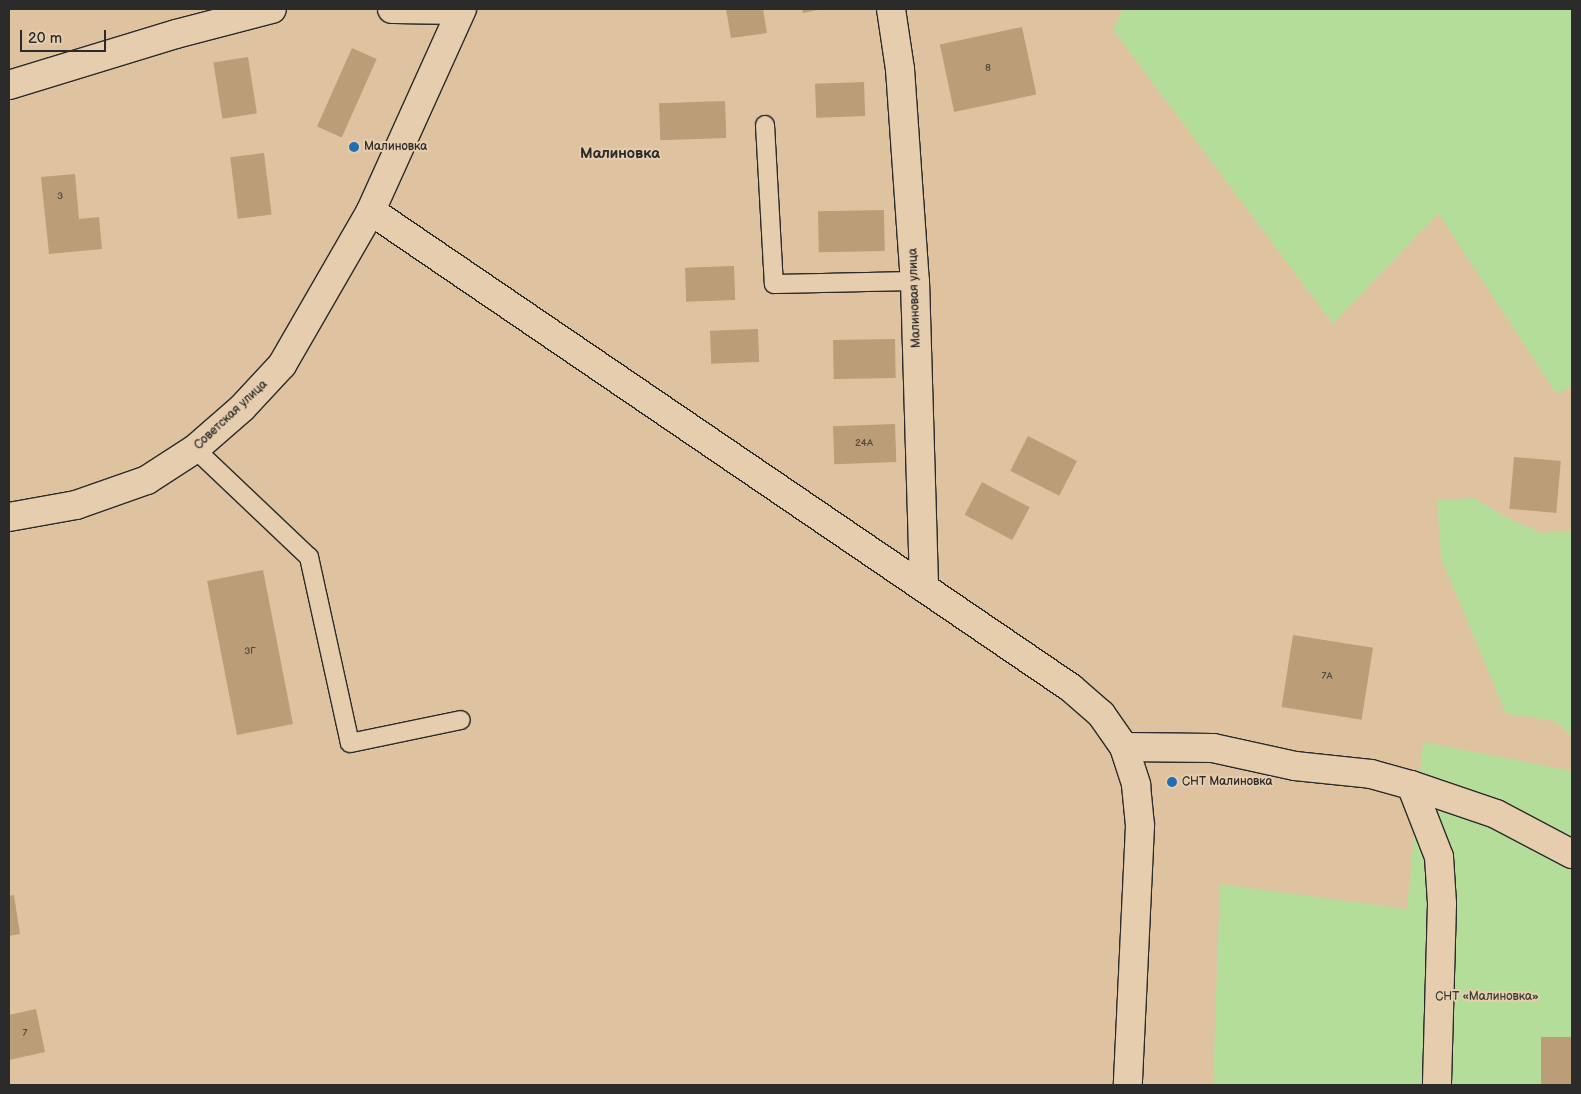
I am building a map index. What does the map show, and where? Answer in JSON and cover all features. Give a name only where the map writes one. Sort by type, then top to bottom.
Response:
[{"type":"street","points":[[9,85],[176,34],[272,9]]},
{"type":"street","points":[[392,9],[462,9]]},
{"type":"street","name":"Советская улица","points":[[9,517],[76,505],[147,480],[195,449],[242,408],[282,365],[371,211],[462,9]]},
{"type":"street","name":"Малиновая улица","points":[[891,9],[900,69],[915,281],[924,588]]},
{"type":"street","points":[[371,211],[1071,688],[1102,714],[1124,747],[1136,786],[1140,826],[1128,1085]]},
{"type":"street","points":[[1124,747],[1213,748],[1295,766],[1371,774],[1411,785],[1496,814],[1572,854]]},
{"type":"street","points":[[1411,785],[1439,857],[1442,904],[1437,1085]]},
{"type":"lane","points":[[765,125],[774,284],[915,281]]},
{"type":"lane","points":[[195,449],[309,557],[350,743],[461,720]]},
{"type":"green space","points":[[1123,9],[1572,9],[1572,387],[1556,393],[1438,213],[1333,324],[1113,30]]},
{"type":"green space","points":[[1473,498],[1506,517],[1541,533],[1572,531],[1572,737],[1555,721],[1506,714],[1441,558],[1437,500]]},
{"type":"green space","name":"СНТ «Малиновка»","points":[[1423,742],[1572,771],[1572,1085],[1213,1085],[1220,884],[1407,909]]},
{"type":"building","points":[[726,9],[763,9],[767,33],[731,38]]},
{"type":"building","points":[[802,9],[818,9],[818,10],[803,13]]},
{"type":"building","points":[[1022,27],[1036,94],[954,112],[940,44]]},
{"type":"building","points":[[352,48],[377,59],[342,138],[317,127]]},
{"type":"building","points":[[248,57],[257,113],[222,119],[213,62]]},
{"type":"building","points":[[864,82],[865,116],[816,118],[815,84]]},
{"type":"building","points":[[725,101],[726,138],[660,140],[659,103]]},
{"type":"building","points":[[264,153],[272,215],[238,219],[230,157]]},
{"type":"building","points":[[75,174],[79,219],[99,217],[102,249],[49,254],[41,177]]},
{"type":"building","points":[[884,210],[885,251],[819,252],[818,211]]},
{"type":"building","points":[[734,266],[735,300],[686,302],[685,268]]},
{"type":"building","points":[[758,329],[759,362],[711,364],[710,331]]},
{"type":"building","points":[[895,339],[896,378],[834,379],[833,340]]},
{"type":"building","points":[[895,424],[896,462],[834,464],[833,426]]},
{"type":"building","points":[[1028,436],[1077,461],[1059,496],[1010,471]]},
{"type":"building","points":[[1514,457],[1561,461],[1556,513],[1509,509]]},
{"type":"building","points":[[982,482],[1030,507],[1012,540],[965,515]]},
{"type":"building","points":[[263,570],[293,724],[237,735],[207,581]]},
{"type":"building","points":[[1293,635],[1373,648],[1362,720],[1282,707]]},
{"type":"building","points":[[14,895],[20,934],[9,936],[9,896]]},
{"type":"building","points":[[36,1009],[45,1052],[9,1060],[9,1015]]},
{"type":"building","points":[[1541,1037],[1572,1037],[1572,1085],[1541,1085]]},
{"type":"place","name":"Малиновка","points":[[354,147]]},
{"type":"place","name":"СНТ Малиновка","points":[[1172,782]]},
{"type":"district","name":"Малиновка","points":[[620,154]]}]
